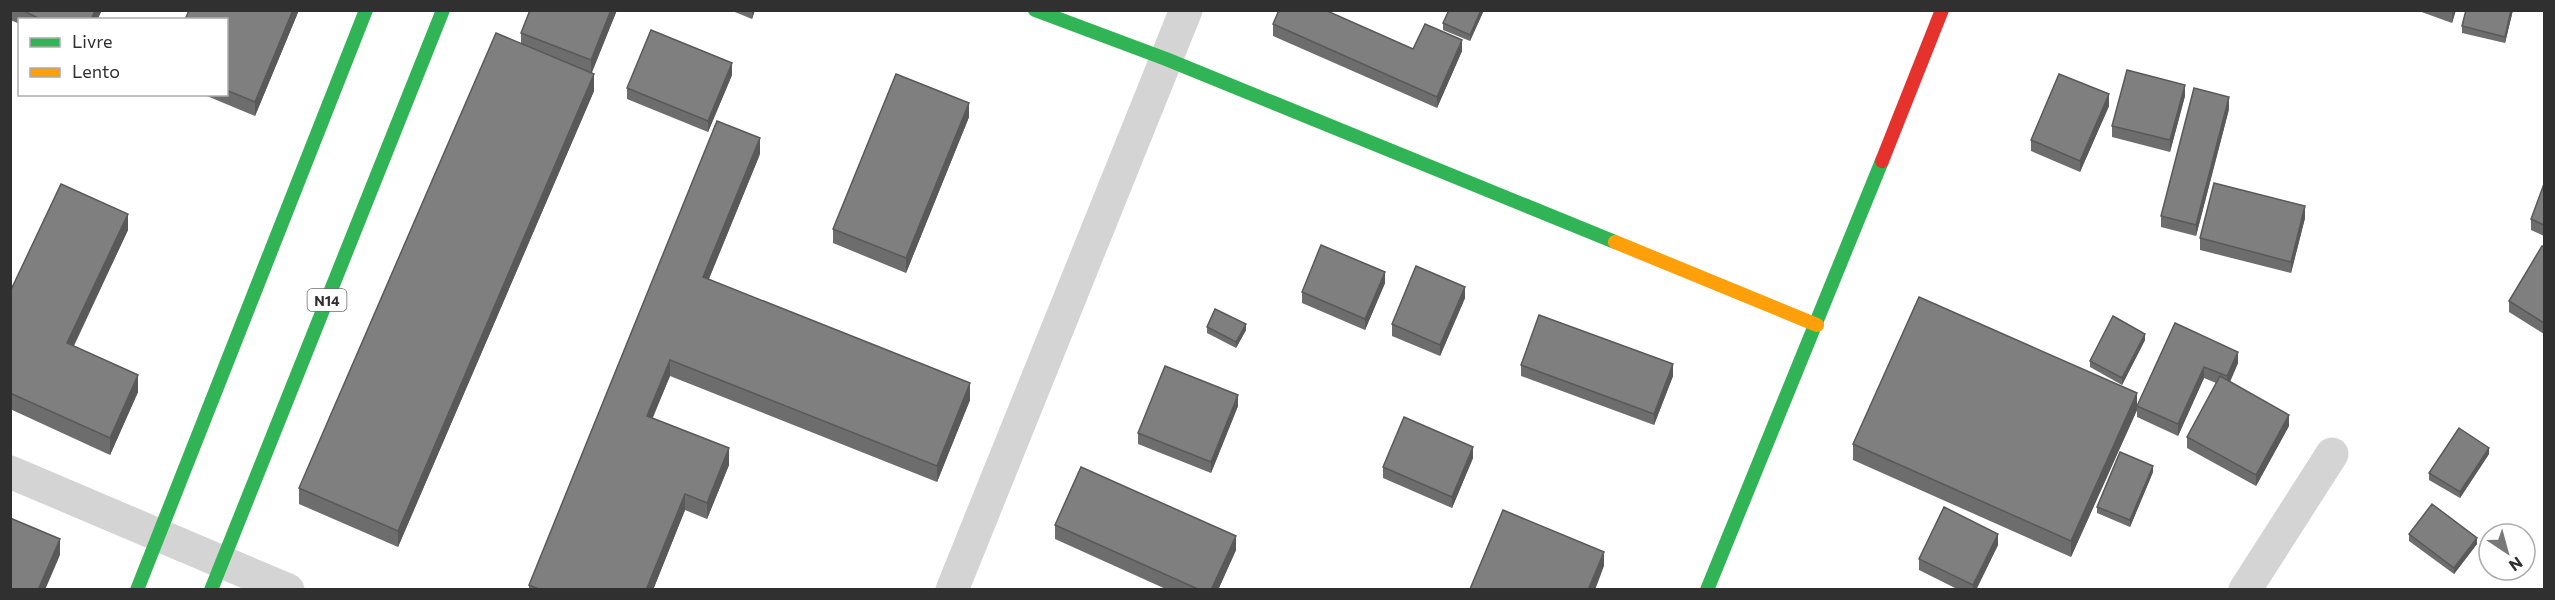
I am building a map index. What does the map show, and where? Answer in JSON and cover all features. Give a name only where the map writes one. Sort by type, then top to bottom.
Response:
[{"type":"street","points":[[137,590],[366,10]]},
{"type":"street","name":"N14","points":[[217,575],[443,10]]},
{"type":"street","points":[[1035,10],[1166,60],[1817,325]]},
{"type":"street","points":[[952,590],[1186,10]]},
{"type":"street","points":[[1707,590],[1817,325],[1942,10]]},
{"type":"street","points":[[2245,590],[2332,454]]},
{"type":"street","points":[[10,472],[159,536],[217,575],[288,590]]},
{"type":"building","points":[[22,10],[95,10],[92,18],[38,18]]},
{"type":"building","points":[[189,10],[293,10],[255,102],[228,91],[228,18],[186,18]]},
{"type":"building","points":[[530,10],[611,10],[591,60],[521,33]]},
{"type":"building","points":[[1279,10],[1325,10],[1413,49],[1425,24],[1462,40],[1437,97],[1273,24]]},
{"type":"building","points":[[1449,10],[1481,10],[1470,35],[1443,23]]},
{"type":"building","points":[[2466,10],[2511,10],[2505,37],[2462,26]]},
{"type":"building","points":[[651,30],[732,63],[708,121],[627,88]]},
{"type":"building","points":[[496,33],[594,74],[398,531],[299,488]]},
{"type":"building","points":[[2127,70],[2185,85],[2170,140],[2112,126]]},
{"type":"building","points":[[896,74],[969,103],[906,258],[833,229]]},
{"type":"building","points":[[2059,74],[2109,94],[2080,161],[2031,140]]},
{"type":"building","points":[[2194,88],[2229,97],[2196,225],[2161,216]]},
{"type":"building","points":[[717,121],[760,138],[703,277],[970,383],[937,466],[670,360],[647,416],[729,448],[707,503],[685,494],[646,590],[541,590],[529,585]]},
{"type":"building","points":[[2214,183],[2305,206],[2291,262],[2200,238]]},
{"type":"building","points":[[61,184],[128,214],[67,343],[138,375],[110,438],[10,393],[10,292]]},
{"type":"building","points":[[2544,184],[2544,225],[2531,219]]},
{"type":"building","points":[[1321,245],[1385,272],[1365,319],[1302,292]]},
{"type":"building","points":[[2542,246],[2544,247],[2544,323],[2509,301]]},
{"type":"building","points":[[1416,266],[1465,287],[1440,345],[1392,324]]},
{"type":"building","points":[[1919,297],[2137,393],[2071,541],[1853,444]]},
{"type":"building","points":[[1215,309],[1246,324],[1236,342],[1207,327]]},
{"type":"building","points":[[1539,315],[1673,364],[1654,414],[1521,365]]},
{"type":"building","points":[[2113,316],[2145,334],[2122,378],[2090,361]]},
{"type":"building","points":[[2175,323],[2238,352],[2227,376],[2204,367],[2178,424],[2137,406]]},
{"type":"building","points":[[1165,366],[1238,395],[1211,462],[1138,433]]},
{"type":"building","points":[[2220,376],[2289,415],[2256,475],[2187,437]]},
{"type":"building","points":[[1404,417],[1473,447],[1452,497],[1383,467]]},
{"type":"building","points":[[2459,428],[2489,448],[2460,492],[2429,473]]},
{"type":"building","points":[[2120,452],[2153,466],[2130,520],[2097,507]]},
{"type":"building","points":[[1081,467],[1236,536],[1211,590],[1200,590],[1055,525]]},
{"type":"building","points":[[2432,504],[2477,538],[2454,568],[2409,534]]},
{"type":"building","points":[[1944,507],[1998,534],[1973,585],[1919,559]]},
{"type":"building","points":[[1503,510],[1604,552],[1588,590],[1470,589]]},
{"type":"building","points":[[10,518],[60,539],[38,590],[10,590]]},
{"type":"traffic: fast","points":[[137,590],[366,10]]},
{"type":"traffic: fast","points":[[211,590],[443,10]]},
{"type":"traffic: fast","points":[[1035,10],[1166,59],[1615,242]]},
{"type":"traffic: fast","points":[[1707,590],[1882,161]]},
{"type":"traffic: slow","points":[[1615,242],[1817,325]]},
{"type":"traffic: jam","points":[[1882,161],[1942,10]]}]
